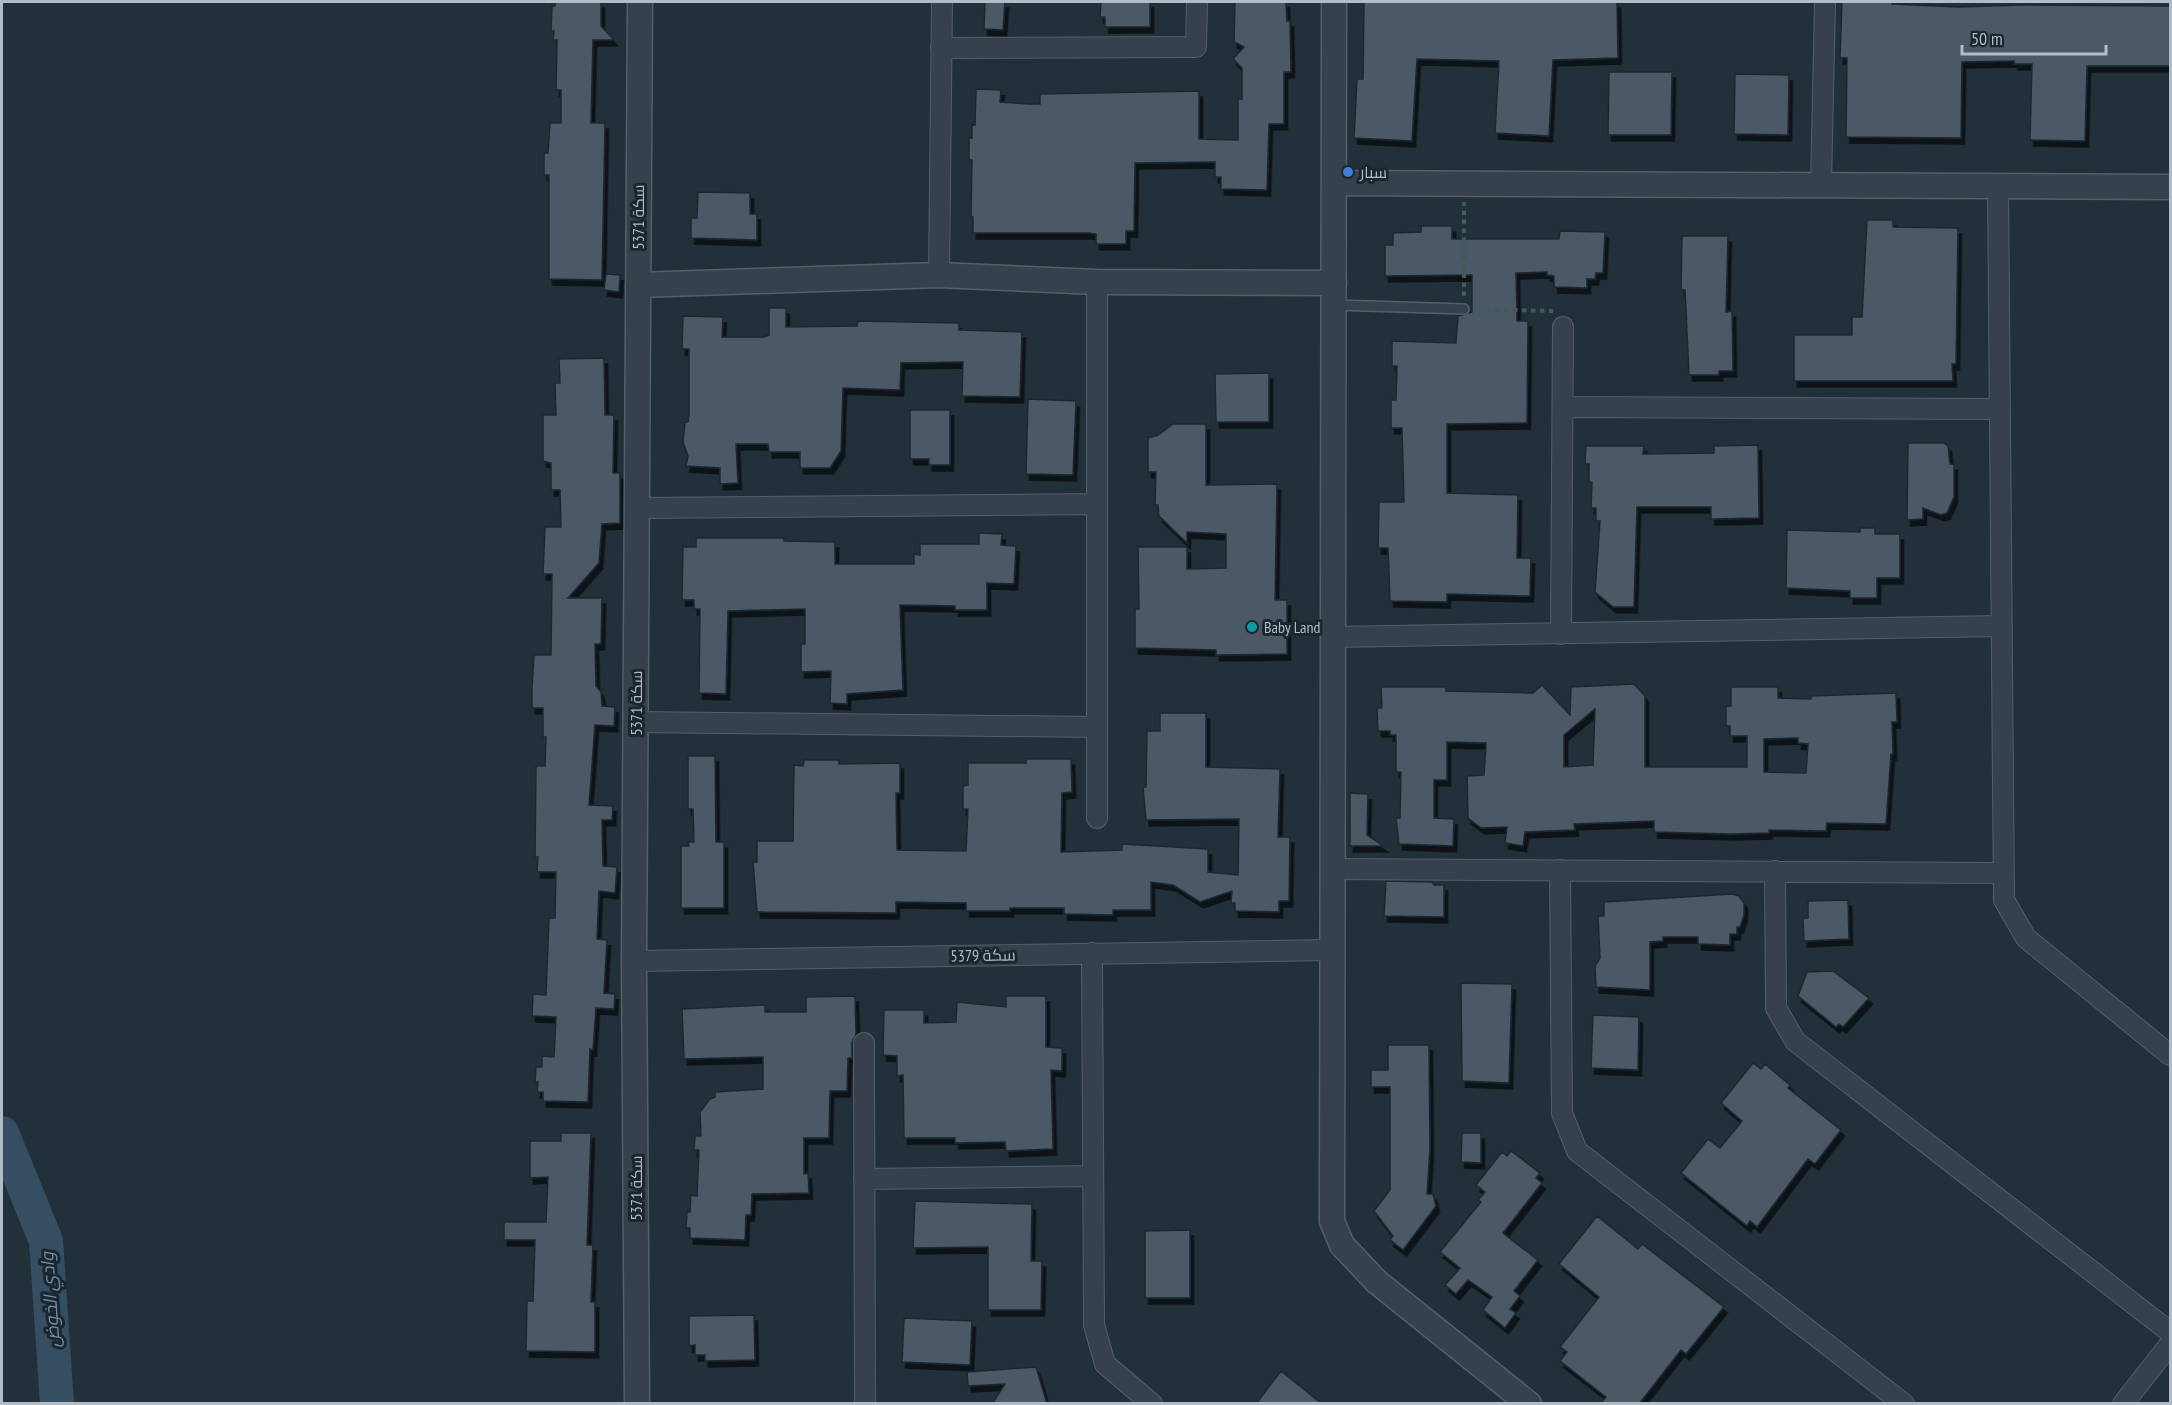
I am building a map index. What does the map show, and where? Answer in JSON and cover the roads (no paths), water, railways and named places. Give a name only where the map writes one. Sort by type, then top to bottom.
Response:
[{"type":"street","name":"سكة 5371","points":[[637,1404],[634,961],[640,2]]},
{"type":"street","points":[[939,275],[942,2]]},
{"type":"street","points":[[941,48],[1196,47],[1197,2]]},
{"type":"street","points":[[1334,2],[1330,1196],[1332,1221],[1342,1245],[1377,1282],[1523,1402]]},
{"type":"street","points":[[1821,185],[1825,2]]},
{"type":"street","points":[[1334,183],[2170,187]]},
{"type":"street","points":[[1998,186],[2004,900],[2026,938],[2170,1055]]},
{"type":"street","points":[[638,285],[939,275],[1334,294]]},
{"type":"street","points":[[1096,282],[1097,818]]},
{"type":"street","points":[[1561,633],[1563,327]]},
{"type":"street","points":[[1563,407],[1999,409]]},
{"type":"street","points":[[637,508],[1097,504]]},
{"type":"street","points":[[1332,637],[2001,626]]},
{"type":"street","points":[[636,722],[1097,727]]},
{"type":"street","points":[[1331,869],[2003,873]]},
{"type":"street","points":[[1560,870],[1562,1113],[1577,1150],[1904,1404]]},
{"type":"street","points":[[1775,871],[1776,1008],[1795,1041],[2170,1332]]},
{"type":"street","name":"سكة 5379","points":[[634,961],[1331,950]]},
{"type":"street","points":[[1092,953],[1094,1325],[1105,1364],[1152,1404]]},
{"type":"street","points":[[864,1043],[865,1404]]},
{"type":"street","points":[[864,1179],[1093,1176]]},
{"type":"street","points":[[2123,1404],[2170,1344]]},
{"type":"lane","points":[[1334,294],[1464,309]]},
{"type":"waterway","name":"وادي الخوض","points":[[2,1133],[46,1241],[57,1404]]},
{"type":"place","name":"سبار","points":[[1348,172]]},
{"type":"place","name":"Baby Land","points":[[1252,627]]}]
